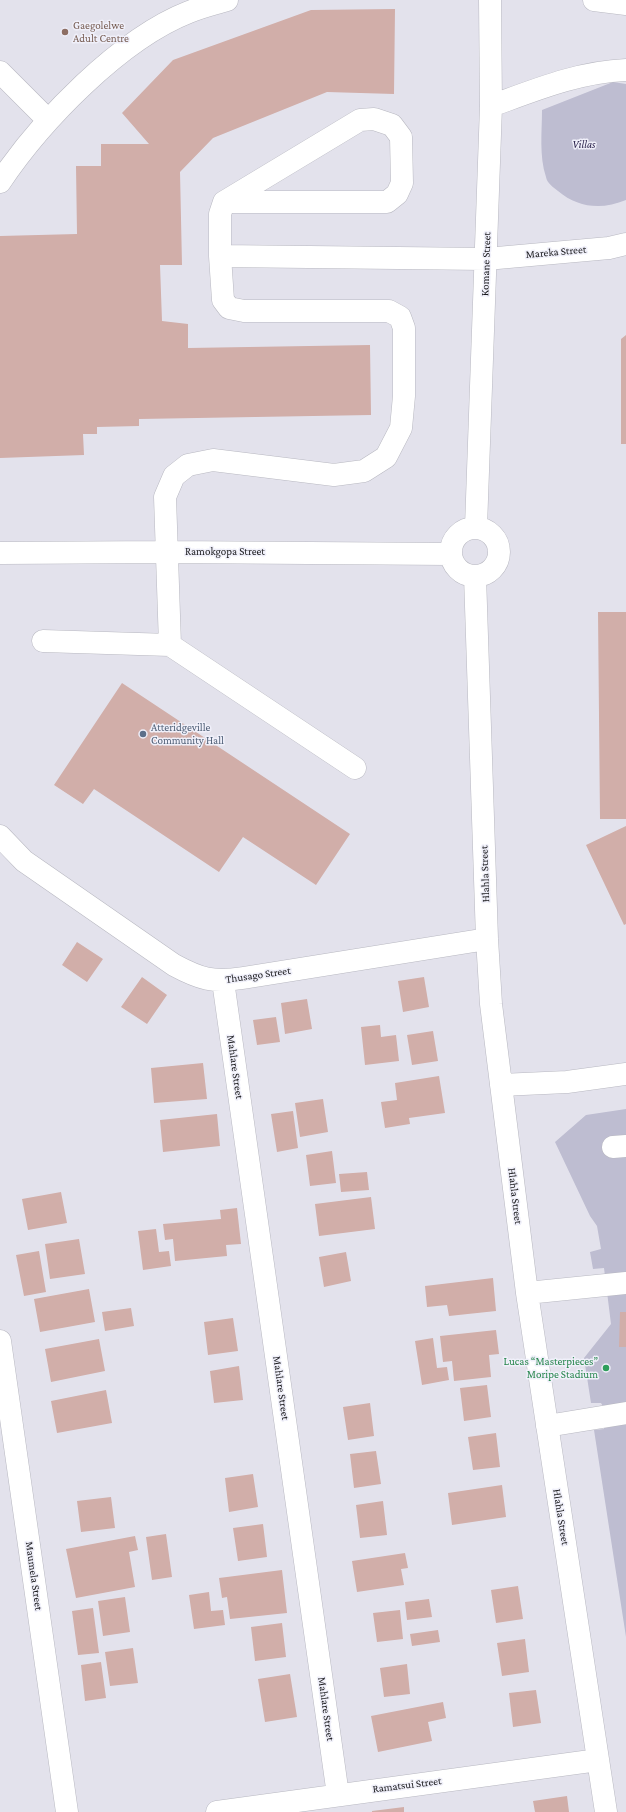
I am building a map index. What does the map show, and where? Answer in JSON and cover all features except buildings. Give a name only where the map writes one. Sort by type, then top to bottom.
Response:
[{"type":"street","points":[[0,182],[48,120],[119,54],[156,29],[188,12],[227,0]]},
{"type":"street","name":"Komane Street","points":[[476,528],[491,106],[490,0]]},
{"type":"street","points":[[594,0],[626,4]]},
{"type":"street","points":[[491,106],[575,77],[608,71],[626,70]]},
{"type":"street","points":[[0,72],[48,120]]},
{"type":"street","points":[[170,645],[165,497],[174,476],[188,465],[213,460],[334,475],[364,471],[386,457],[401,428],[404,396],[404,328],[400,317],[389,312],[244,311],[229,308],[223,300],[220,256],[220,214],[224,202],[360,120],[374,119],[392,125],[401,137],[402,183],[397,194],[388,202],[224,202]]},
{"type":"street","name":"Mareka Street","points":[[220,256],[486,258],[608,248],[626,244]]},
{"type":"street","points":[[469,528],[476,528],[491,534],[499,548],[496,564],[491,570],[475,576],[463,573],[458,569],[454,565],[451,554],[453,540],[469,528]]},
{"type":"street","name":"Ramokgopa Street","points":[[0,553],[167,552],[451,554]]},
{"type":"street","name":"Hlahla Street","points":[[475,576],[487,939],[491,1004],[527,1293],[606,1812]]},
{"type":"street","points":[[43,641],[170,645],[355,768]]},
{"type":"street","name":"Thusago Street","points":[[0,836],[24,861],[174,965],[191,974],[208,979],[223,981],[487,939]]},
{"type":"street","name":"Mahlare Street","points":[[223,981],[338,1795]]},
{"type":"street","points":[[501,1085],[567,1082],[626,1074]]},
{"type":"street","points":[[527,1293],[626,1283]]},
{"type":"street","name":"Maumela Street","points":[[0,1341],[67,1812]]},
{"type":"street","points":[[547,1426],[626,1413]]},
{"type":"street","name":"Ramatsui Street","points":[[217,1812],[598,1760]]},
{"type":"green space","name":"Villas","points":[[613,82],[626,84],[626,200],[608,205],[590,206],[566,197],[552,186],[547,179],[542,161],[542,110]]},
{"type":"green space","name":"Lucas “Masterpieces” Moripe Stadium","points":[[626,1109],[626,1637],[594,1430],[604,1429],[604,1408],[601,1403],[591,1403],[584,1358],[611,1324],[604,1268],[593,1269],[590,1252],[601,1249],[597,1226],[590,1216],[555,1142],[586,1115]]},
{"type":"place","name":"Gaegolelwe Adult Centre","points":[[65,32]]},
{"type":"place","name":"Atteridgeville Community Hall","points":[[143,734]]},
{"type":"place","name":"Lucas “Masterpieces” Moripe Stadium","points":[[606,1368]]}]
